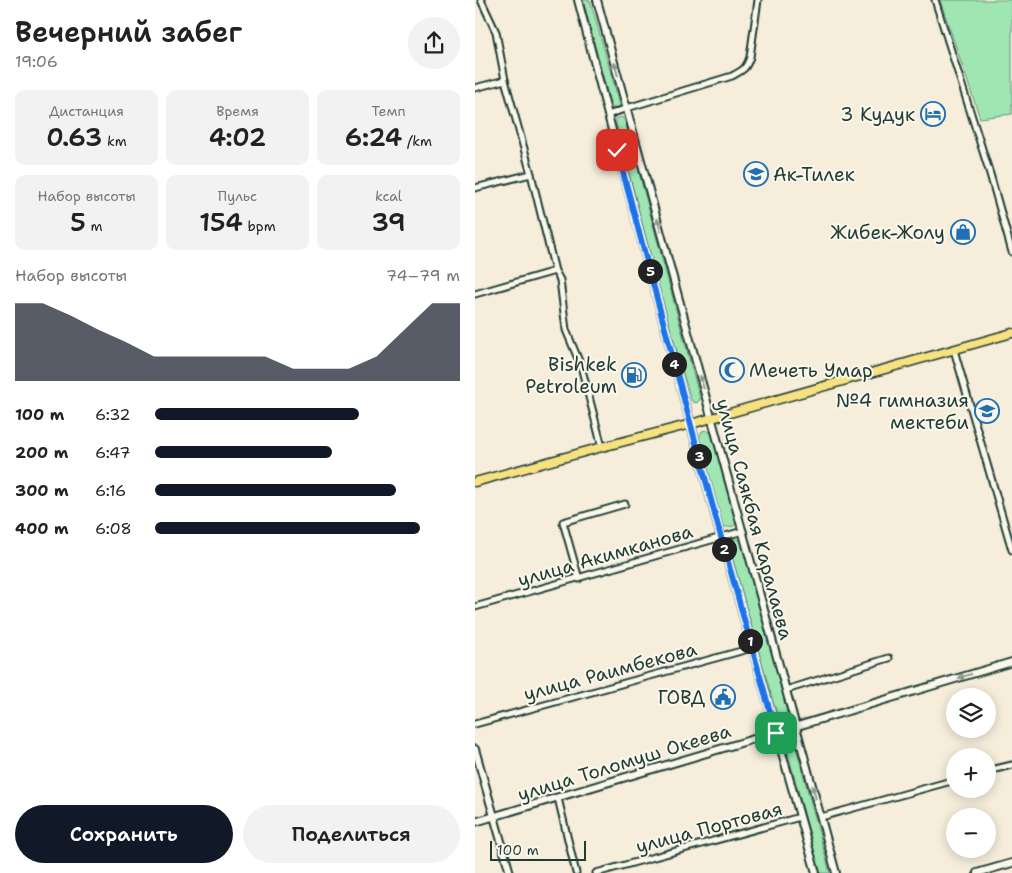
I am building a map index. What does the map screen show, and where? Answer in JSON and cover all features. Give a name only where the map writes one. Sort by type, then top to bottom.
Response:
[{"type":"main road","points":[[475,482],[691,424],[1012,333]]},
{"type":"street","points":[[481,0],[496,32],[505,80],[555,271],[560,280],[566,330],[581,366],[602,447]]},
{"type":"street","name":"улица Саякбая Каралаева","points":[[578,0],[721,537],[816,873]]},
{"type":"street","name":"улица Саякбая Каралаева","points":[[597,0],[836,873]]},
{"type":"street","points":[[608,115],[732,76],[743,70],[750,57],[758,0]]},
{"type":"street","points":[[935,0],[990,174],[1012,252]]},
{"type":"street","points":[[475,88],[505,80]]},
{"type":"street","points":[[475,188],[531,174]]},
{"type":"street","points":[[475,294],[555,271]]},
{"type":"street","points":[[954,350],[1012,550]]},
{"type":"street","points":[[579,579],[563,522],[625,504]]},
{"type":"street","name":"улица Акимканова","points":[[475,607],[743,532]]},
{"type":"street","name":"улица Раимбекова","points":[[475,724],[752,648]]},
{"type":"street","points":[[786,690],[889,658]]},
{"type":"street","name":"улица Толомуш Океева","points":[[475,822],[1012,662]]},
{"type":"street","points":[[475,749],[510,873]]},
{"type":"street","points":[[996,768],[1012,764]]},
{"type":"street","points":[[821,817],[946,782]]},
{"type":"street","points":[[558,798],[576,873]]},
{"type":"street","name":"улица Портовая","points":[[596,873],[800,817]]},
{"type":"street","points":[[977,873],[1012,863]]},
{"type":"green space","points":[[583,0],[590,0],[620,105],[616,109],[613,109],[610,103]]},
{"type":"green space","points":[[940,0],[1012,0],[1012,114],[980,118]]},
{"type":"green space","points":[[622,117],[625,121],[699,395],[700,399],[696,403],[690,397],[660,292],[616,123],[616,119]]},
{"type":"green space","points":[[706,430],[713,434],[736,523],[734,526],[725,527],[722,523],[699,437],[702,431]]},
{"type":"green space","points":[[732,539],[741,541],[778,673],[787,712],[784,714],[777,713],[773,702],[729,545],[729,541]]},
{"type":"green space","points":[[791,742],[795,744],[830,873],[820,873],[786,746]]},
{"type":"place","name":"3 Кудук","points":[[933,114]]},
{"type":"place","name":"Ак-Тилек","points":[[756,174]]},
{"type":"place","name":"Жибек-Жолу","points":[[963,232]]},
{"type":"place","name":"Мечеть Умар","points":[[732,370]]},
{"type":"place","name":"Bishkek Petroleum","points":[[634,375]]},
{"type":"place","name":"№4 гимназия мектеби","points":[[987,411]]},
{"type":"place","name":"ГОВД","points":[[723,697]]},
{"type":"route","points":[[617,150],[776,733]]}]
